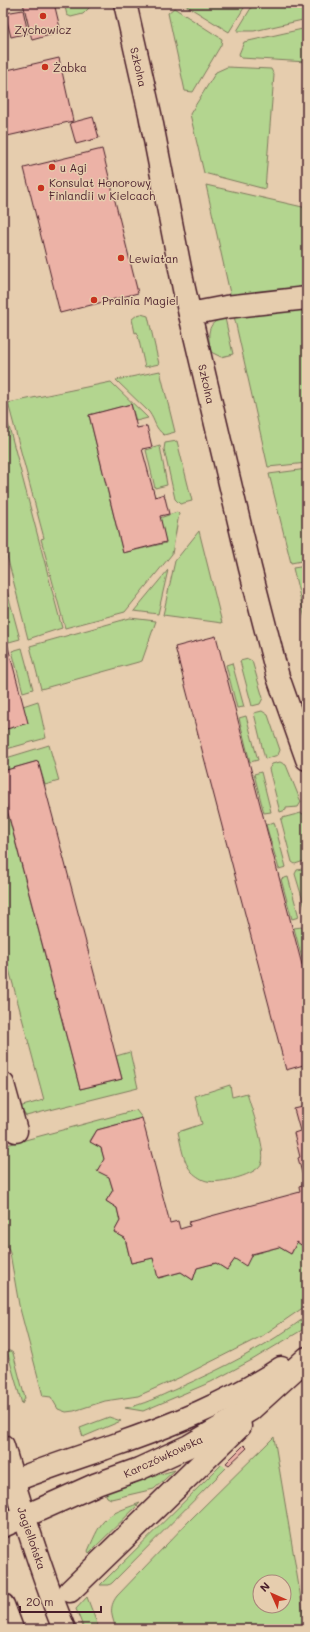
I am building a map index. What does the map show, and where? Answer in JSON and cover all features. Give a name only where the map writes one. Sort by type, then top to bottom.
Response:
[{"type":"street","name":"Szkolna","points":[[125,3],[150,114],[190,314],[248,560],[278,677],[307,759]]},
{"type":"street","points":[[190,314],[226,307],[307,298]]},
{"type":"street","points":[[3,1084],[16,1131]]},
{"type":"street","points":[[8,1483],[115,1445],[203,1411],[263,1380],[307,1350]]},
{"type":"street","name":"Karczówkowska","points":[[3,1526],[97,1484],[139,1469],[182,1449],[250,1410],[307,1358]]},
{"type":"street","points":[[70,1591],[241,1425],[250,1410]]},
{"type":"street","name":"Jagiellońska","points":[[3,1446],[8,1483],[24,1517],[54,1605],[64,1629]]},
{"type":"street","points":[[3,1605],[12,1629]]},
{"type":"green space","points":[[64,3],[92,3],[92,5],[83,14],[71,17],[67,15]]},
{"type":"green space","points":[[182,3],[247,3],[229,32]]},
{"type":"green space","points":[[254,3],[307,3],[307,19],[254,31],[237,31]]},
{"type":"green space","points":[[174,8],[222,39],[221,45],[193,92],[185,91],[168,13]]},
{"type":"green space","points":[[307,28],[307,62],[241,58],[239,54],[244,42]]},
{"type":"green space","points":[[227,67],[271,69],[274,75],[265,189],[204,173],[190,114],[216,72]]},
{"type":"green space","points":[[206,185],[307,208],[307,293],[231,298]]},
{"type":"green space","points":[[307,308],[307,463],[268,467],[234,316]]},
{"type":"green space","points":[[141,314],[148,316],[159,364],[145,367],[137,332],[135,333],[132,319]]},
{"type":"green space","points":[[225,318],[233,354],[221,357],[211,352],[209,331],[214,323]]},
{"type":"green space","points":[[160,371],[175,432],[164,435],[157,427],[149,412],[116,380]]},
{"type":"green space","points":[[111,382],[148,418],[136,421],[131,404],[89,415],[123,553],[166,543],[160,518],[177,512],[179,514],[172,554],[125,612],[65,628],[41,539],[44,538],[8,403]]},
{"type":"green space","points":[[3,404],[62,628],[28,639],[3,540]]},
{"type":"green space","points":[[177,441],[192,501],[180,504],[175,499],[164,449],[165,443]]},
{"type":"green space","points":[[160,446],[167,485],[155,488],[146,450]]},
{"type":"green space","points":[[307,469],[307,560],[291,563],[269,474]]},
{"type":"green space","points":[[199,531],[222,623],[163,615],[175,561]]},
{"type":"green space","points":[[307,566],[307,627],[293,568]]},
{"type":"green space","points":[[168,570],[158,614],[134,611]]},
{"type":"green space","points":[[7,591],[20,639],[9,642],[3,618],[3,592]]},
{"type":"green space","points":[[130,618],[156,621],[142,661],[41,689],[30,646]]},
{"type":"green space","points":[[22,648],[33,689],[23,692],[12,651]]},
{"type":"green space","points":[[248,659],[252,661],[263,698],[260,704],[252,706],[240,661]]},
{"type":"green space","points":[[232,663],[244,707],[237,708],[226,665]]},
{"type":"green space","points":[[38,701],[46,738],[3,750],[3,730],[28,723],[23,706]]},
{"type":"green space","points":[[262,711],[268,715],[280,750],[278,755],[265,759],[254,713]]},
{"type":"green space","points":[[246,716],[258,760],[250,762],[239,718]]},
{"type":"green space","points":[[49,745],[59,781],[45,785],[38,761],[3,771],[3,759]]},
{"type":"green space","points":[[280,762],[286,765],[301,802],[298,807],[286,808],[286,810],[280,812],[269,769],[272,764]]},
{"type":"green space","points":[[261,772],[271,812],[264,813],[254,774]]},
{"type":"green space","points":[[3,795],[80,1089],[122,1079],[116,1056],[130,1052],[138,1088],[26,1116],[19,1107],[44,1100],[3,947]]},
{"type":"green space","points":[[301,813],[307,816],[307,860],[295,864],[292,862],[281,820],[282,818]]},
{"type":"green space","points":[[274,822],[286,867],[279,869],[266,825]]},
{"type":"green space","points":[[307,868],[307,914],[295,874],[297,870]]},
{"type":"green space","points":[[288,877],[299,917],[292,919],[281,879]]},
{"type":"green space","points":[[302,927],[307,947],[307,977],[294,928]]},
{"type":"green space","points":[[230,1085],[232,1097],[247,1093],[262,1147],[262,1162],[254,1171],[238,1178],[213,1182],[203,1180],[192,1172],[186,1164],[178,1132],[202,1124],[195,1096]]},
{"type":"green space","points":[[136,1110],[142,1118],[97,1130],[90,1141],[101,1148],[113,1190],[106,1201],[117,1208],[120,1221],[114,1232],[125,1238],[131,1263],[153,1258],[159,1278],[181,1272],[193,1280],[197,1268],[216,1263],[227,1270],[235,1259],[279,1247],[291,1254],[297,1242],[307,1249],[307,1305],[262,1336],[183,1376],[138,1396],[105,1401],[74,1411],[66,1412],[58,1409],[51,1397],[43,1396],[19,1305],[10,1253],[3,1238],[3,1146]]},
{"type":"green space","points":[[307,1316],[307,1327],[252,1360],[211,1382],[143,1411],[125,1408],[151,1400],[227,1365],[260,1347]]},
{"type":"green space","points":[[7,1351],[13,1353],[25,1398],[22,1404]]},
{"type":"green space","points":[[109,1417],[121,1421],[83,1437],[80,1428]]},
{"type":"green space","points":[[274,1437],[306,1629],[116,1629],[112,1616],[112,1604],[117,1596],[190,1520]]},
{"type":"green space","points":[[222,1464],[226,1468],[112,1583],[109,1585],[100,1585]]},
{"type":"green space","points":[[175,1470],[154,1489],[111,1499],[107,1497],[104,1490]]},
{"type":"green space","points":[[140,1503],[89,1553],[88,1551],[97,1531],[106,1519],[119,1511]]},
{"type":"green space","points":[[87,1597],[99,1629],[84,1629],[76,1609]]},
{"type":"building","points":[[23,3],[54,3],[61,32],[32,40]]},
{"type":"building","points":[[23,10],[28,33],[11,37],[5,13]]},
{"type":"building","points":[[59,58],[73,121],[3,137],[3,71]]},
{"type":"building","points":[[93,117],[99,138],[76,144],[70,123]]},
{"type":"building","points":[[102,149],[138,293],[60,313],[24,168]]},
{"type":"building","points":[[131,404],[137,428],[147,426],[152,447],[142,449],[155,497],[164,494],[169,514],[160,516],[166,542],[123,553],[89,415]]},
{"type":"building","points":[[3,628],[28,723],[3,730]]},
{"type":"building","points":[[216,636],[307,984],[307,1064],[286,1070],[175,647]]},
{"type":"building","points":[[38,761],[122,1079],[80,1089],[3,794],[3,771]]},
{"type":"building","points":[[307,1106],[307,1249],[297,1242],[291,1254],[279,1247],[252,1254],[246,1266],[235,1259],[227,1270],[216,1263],[197,1268],[193,1280],[181,1272],[158,1278],[153,1258],[131,1263],[125,1238],[114,1232],[120,1221],[117,1208],[106,1201],[113,1190],[109,1177],[97,1171],[104,1159],[101,1148],[90,1142],[97,1130],[142,1118],[170,1223],[178,1221],[180,1229],[190,1226],[189,1222],[300,1192],[299,1186],[305,1184],[298,1158],[300,1157],[294,1133],[300,1131],[294,1109]]},
{"type":"building","points":[[244,1445],[247,1448],[229,1465],[226,1463]]},
{"type":"place","name":"Zychowicz","points":[[43,16]]},
{"type":"place","name":"Żabka","points":[[45,67]]},
{"type":"place","name":"u Agi","points":[[52,167]]},
{"type":"place","name":"Konsulat Honorowy Finlandii w Kielcach","points":[[41,188]]},
{"type":"place","name":"Lewiatan","points":[[121,258]]},
{"type":"place","name":"Pralnia Magiel","points":[[94,300]]}]
